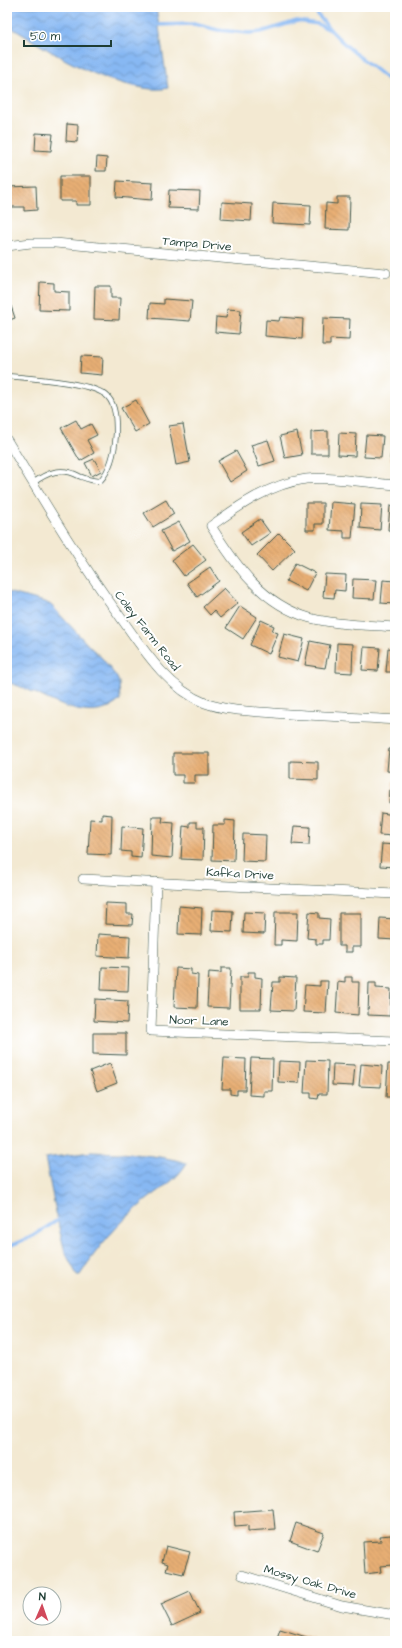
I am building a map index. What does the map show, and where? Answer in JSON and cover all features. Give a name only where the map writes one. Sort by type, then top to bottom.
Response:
[{"type":"street","name":"Tampa Drive","points":[[7,246],[31,243],[55,243],[386,273]]},
{"type":"street","name":"Coley Farm Road","points":[[7,440],[70,546],[139,643],[169,679],[188,694],[206,703],[243,711],[395,720]]},
{"type":"street","points":[[395,485],[325,479],[307,479],[292,482],[266,491],[251,499],[211,526],[227,552],[250,581],[271,600],[285,608],[310,618],[395,627]]},
{"type":"street","name":"Kafka Drive","points":[[83,878],[395,894]]},
{"type":"street","name":"Noor Lane","points":[[156,882],[151,1031],[395,1041]]},
{"type":"street","name":"Mossy Oak Drive","points":[[242,1575],[342,1606],[395,1614]]},
{"type":"lane","points":[[7,376],[71,383],[101,392],[108,396],[116,419],[116,442],[111,464],[100,481],[92,481],[74,473],[57,470],[44,475],[32,483]]},
{"type":"water","points":[[7,7],[156,7],[168,88],[154,89],[129,85],[81,68],[51,52],[7,25]]},
{"type":"water","points":[[7,592],[51,605],[102,658],[116,676],[119,682],[120,700],[110,707],[100,711],[77,710],[65,707],[27,689],[7,682]]},
{"type":"water","points":[[91,1152],[151,1156],[187,1163],[173,1180],[144,1202],[117,1227],[94,1254],[80,1275],[77,1275],[65,1252],[45,1158]]},
{"type":"building","points":[[67,124],[78,125],[77,142],[66,141]]},
{"type":"building","points":[[36,133],[53,134],[51,151],[35,150]]},
{"type":"building","points":[[97,157],[107,158],[106,171],[96,171]]},
{"type":"building","points":[[60,176],[91,176],[91,205],[76,205],[76,201],[60,201]]},
{"type":"building","points":[[117,181],[153,183],[152,200],[116,197]]},
{"type":"building","points":[[36,186],[37,210],[24,211],[24,207],[8,207],[7,187]]},
{"type":"building","points":[[169,190],[200,191],[199,209],[168,208]]},
{"type":"building","points":[[337,197],[350,197],[349,230],[325,229],[326,203],[337,204]]},
{"type":"building","points":[[222,202],[252,204],[251,221],[221,219]]},
{"type":"building","points":[[273,203],[311,205],[310,225],[272,223]]},
{"type":"building","points":[[40,282],[54,283],[54,291],[69,292],[69,311],[39,310]]},
{"type":"building","points":[[95,286],[111,286],[111,298],[120,298],[119,320],[94,319]]},
{"type":"building","points":[[164,299],[192,301],[190,321],[149,318],[150,303],[164,304]]},
{"type":"building","points":[[10,303],[15,318],[7,321],[7,304]]},
{"type":"building","points":[[227,309],[241,310],[239,334],[215,332],[216,317],[226,318]]},
{"type":"building","points":[[280,317],[303,319],[302,339],[265,336],[266,320],[279,321]]},
{"type":"building","points":[[323,318],[350,319],[349,340],[330,339],[330,345],[322,345]]},
{"type":"building","points":[[81,356],[103,357],[102,375],[80,373]]},
{"type":"building","points":[[136,400],[149,424],[135,432],[121,408]]},
{"type":"building","points":[[76,420],[81,429],[91,424],[97,435],[87,440],[94,453],[80,461],[61,428]]},
{"type":"building","points":[[183,424],[190,462],[176,465],[169,426]]},
{"type":"building","points":[[328,431],[328,454],[311,454],[311,432]]},
{"type":"building","points":[[297,432],[302,455],[285,458],[280,436]]},
{"type":"building","points":[[339,433],[356,434],[355,456],[338,455]]},
{"type":"building","points":[[366,435],[383,436],[381,458],[364,457]]},
{"type":"building","points":[[392,437],[395,437],[395,460],[390,459]]},
{"type":"building","points":[[268,440],[275,461],[259,466],[251,445]]},
{"type":"building","points":[[236,451],[247,471],[230,482],[218,461]]},
{"type":"building","points":[[94,459],[101,471],[92,476],[85,463]]},
{"type":"building","points":[[166,500],[174,514],[153,527],[144,513]]},
{"type":"building","points":[[331,502],[355,504],[352,538],[344,538],[344,531],[329,530]]},
{"type":"building","points":[[306,503],[323,503],[323,524],[315,524],[315,530],[306,530]]},
{"type":"building","points":[[361,504],[382,505],[380,530],[360,528]]},
{"type":"building","points":[[390,506],[395,507],[395,531],[388,530]]},
{"type":"building","points":[[260,519],[270,533],[251,546],[241,532]]},
{"type":"building","points":[[179,522],[190,541],[172,551],[161,531]]},
{"type":"building","points":[[279,533],[295,549],[272,571],[257,555]]},
{"type":"building","points":[[193,544],[206,560],[184,576],[172,560]]},
{"type":"building","points":[[295,563],[315,573],[306,591],[286,581]]},
{"type":"building","points":[[210,567],[219,581],[197,597],[187,583]]},
{"type":"building","points":[[325,574],[346,575],[345,591],[335,590],[334,598],[323,597]]},
{"type":"building","points":[[353,579],[376,580],[374,599],[352,598]]},
{"type":"building","points":[[383,580],[395,581],[394,604],[381,603]]},
{"type":"building","points":[[224,588],[238,603],[220,618],[214,611],[210,615],[203,607]]},
{"type":"building","points":[[240,606],[257,617],[243,639],[226,628]]},
{"type":"building","points":[[261,620],[274,626],[272,631],[278,633],[269,654],[250,645]]},
{"type":"building","points":[[284,634],[304,639],[298,662],[278,657]]},
{"type":"building","points":[[310,641],[330,645],[325,668],[305,665]]},
{"type":"building","points":[[337,643],[353,644],[352,673],[336,672]]},
{"type":"building","points":[[364,647],[380,648],[378,671],[362,670]]},
{"type":"building","points":[[388,648],[395,649],[395,672],[386,672]]},
{"type":"building","points":[[389,749],[395,749],[395,772],[387,771]]},
{"type":"building","points":[[173,753],[209,753],[209,775],[195,775],[195,783],[183,783],[183,775],[173,775]]},
{"type":"building","points":[[290,761],[318,762],[318,780],[290,779]]},
{"type":"building","points":[[393,782],[395,782],[395,803],[389,803],[390,790],[392,790]]},
{"type":"building","points":[[381,813],[395,815],[395,836],[379,835]]},
{"type":"building","points":[[102,814],[112,815],[111,855],[88,854],[90,819],[102,820]]},
{"type":"building","points":[[152,817],[163,817],[162,822],[174,823],[172,858],[151,856]]},
{"type":"building","points":[[225,820],[235,821],[234,861],[212,860],[213,825],[225,825]]},
{"type":"building","points":[[190,822],[197,822],[197,827],[204,827],[203,860],[181,859],[183,826],[190,827]]},
{"type":"building","points":[[122,826],[143,828],[141,858],[131,857],[131,852],[121,851]]},
{"type":"building","points":[[294,826],[310,827],[309,845],[292,844]]},
{"type":"building","points":[[243,834],[266,835],[265,862],[242,861]]},
{"type":"building","points":[[382,844],[395,845],[395,867],[380,866]]},
{"type":"building","points":[[106,903],[127,904],[127,914],[133,914],[132,925],[105,924]]},
{"type":"building","points":[[179,906],[202,908],[201,935],[178,934]]},
{"type":"building","points":[[212,910],[233,911],[232,932],[211,931]]},
{"type":"building","points":[[244,912],[265,913],[264,934],[243,933]]},
{"type":"building","points":[[275,912],[298,912],[297,941],[281,940],[281,945],[274,945]]},
{"type":"building","points":[[309,912],[319,913],[319,918],[330,919],[329,940],[323,940],[323,944],[316,944],[316,939],[307,938]]},
{"type":"building","points":[[339,913],[361,913],[361,947],[352,947],[352,952],[345,952],[345,946],[339,946]]},
{"type":"building","points":[[380,918],[395,919],[395,940],[379,939]]},
{"type":"building","points":[[98,934],[130,936],[129,958],[97,956]]},
{"type":"building","points":[[102,967],[129,968],[128,991],[101,990]]},
{"type":"building","points":[[176,968],[191,969],[191,974],[198,975],[197,1008],[174,1007]]},
{"type":"building","points":[[221,968],[231,968],[229,1008],[207,1007],[209,972],[221,973]]},
{"type":"building","points":[[248,972],[255,972],[255,977],[262,978],[261,1009],[240,1009],[240,977],[248,977]]},
{"type":"building","points":[[280,977],[296,978],[294,1011],[271,1010],[273,982],[280,982]]},
{"type":"building","points":[[345,977],[352,977],[352,982],[359,982],[358,1015],[336,1013],[338,981],[345,982]]},
{"type":"building","points":[[320,981],[328,981],[326,1013],[303,1012],[305,985],[320,986]]},
{"type":"building","points":[[369,983],[376,983],[376,988],[391,989],[390,1016],[368,1015]]},
{"type":"building","points":[[95,999],[128,1001],[127,1023],[94,1021]]},
{"type":"building","points":[[93,1033],[126,1033],[126,1055],[93,1054]]},
{"type":"building","points":[[224,1058],[246,1059],[245,1090],[237,1090],[237,1095],[230,1094],[230,1089],[222,1089]]},
{"type":"building","points":[[251,1058],[273,1059],[272,1091],[264,1091],[264,1096],[249,1095]]},
{"type":"building","points":[[306,1060],[328,1061],[327,1094],[319,1094],[318,1099],[311,1098],[311,1093],[304,1093]]},
{"type":"building","points":[[279,1061],[300,1062],[299,1083],[278,1082]]},
{"type":"building","points":[[110,1063],[117,1083],[97,1091],[90,1071]]},
{"type":"building","points":[[333,1064],[355,1065],[353,1086],[332,1085]]},
{"type":"building","points":[[361,1064],[382,1066],[381,1087],[359,1086]]},
{"type":"building","points":[[388,1064],[395,1064],[395,1102],[392,1102],[392,1097],[386,1097]]},
{"type":"building","points":[[273,1509],[275,1529],[248,1531],[248,1525],[235,1526],[234,1512]]},
{"type":"building","points":[[296,1523],[324,1533],[317,1551],[290,1541]]},
{"type":"building","points":[[391,1535],[394,1565],[380,1566],[381,1572],[365,1574],[363,1542],[381,1541],[380,1536]]},
{"type":"building","points":[[166,1546],[190,1552],[183,1574],[166,1570],[168,1564],[162,1562]]},
{"type":"building","points":[[190,1591],[200,1613],[172,1626],[161,1604]]},
{"type":"building","points":[[280,1629],[313,1639],[312,1641],[276,1641]]},
{"type":"waterway","points":[[312,7],[329,29],[395,86]]},
{"type":"waterway","points":[[155,25],[194,24],[218,30],[249,33],[261,32],[297,21],[318,24],[330,30]]},
{"type":"waterway","points":[[7,1247],[33,1236],[58,1220],[63,1221]]}]
